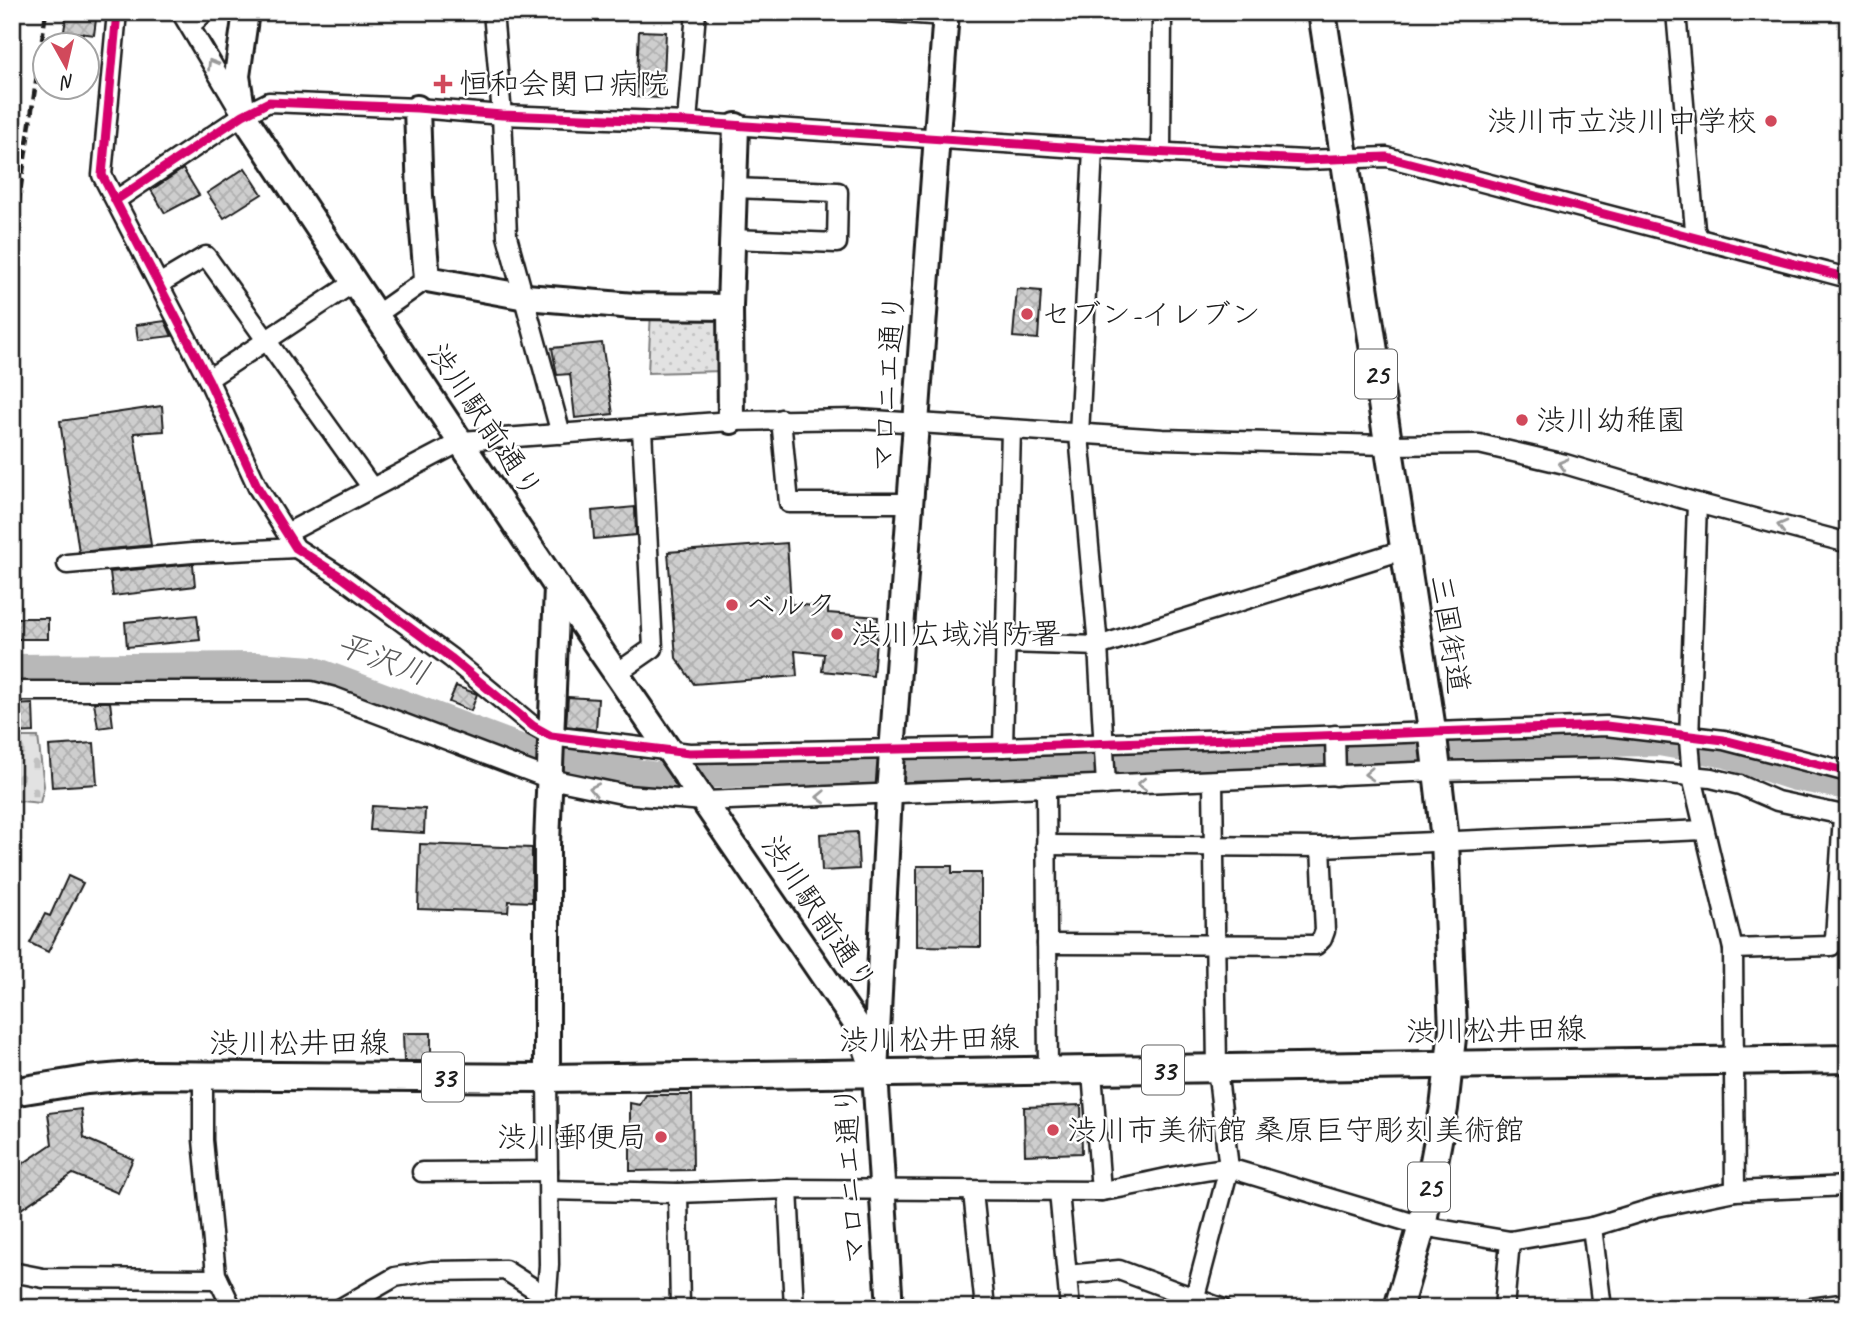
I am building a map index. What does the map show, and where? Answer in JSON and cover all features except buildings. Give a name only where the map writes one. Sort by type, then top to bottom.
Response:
[{"type":"main road","name":"三国街道","points":[[1322,12],[1386,445],[1435,750],[1446,840],[1453,1030],[1451,1063],[1422,1226],[1398,1308]]},
{"type":"main road","name":"渋川松井田線","points":[[12,1092],[114,1076],[547,1078],[1848,1059]]},
{"type":"street","points":[[117,12],[102,175],[208,379],[258,488],[291,541],[451,658],[551,739],[674,757],[892,754],[1003,747],[1104,746],[1335,736],[1435,750],[1610,768],[1692,771],[1740,785],[1777,800],[1846,816],[1835,937],[1831,946],[1733,950]]},
{"type":"street","points":[[205,12],[185,19],[243,115]]},
{"type":"street","points":[[243,115],[237,76],[246,12]]},
{"type":"street","points":[[493,12],[502,116],[507,236],[526,297],[561,434]]},
{"type":"street","points":[[687,122],[696,12]]},
{"type":"street","points":[[886,12],[946,14]]},
{"type":"street","points":[[1161,153],[1162,12]]},
{"type":"street","points":[[1676,12],[1695,230],[1700,240]]},
{"type":"street","name":"マロニエ通り","points":[[890,1308],[880,1190],[875,1073],[892,754],[946,14]]},
{"type":"street","points":[[116,200],[243,115],[269,102],[417,108],[502,116],[687,122],[1161,153],[1344,161],[1387,157],[1848,278]]},
{"type":"street","points":[[417,108],[420,197],[427,279]]},
{"type":"street","name":"渋川駅前通り","points":[[243,115],[557,587],[859,1028],[875,1073]]},
{"type":"street","points":[[731,421],[730,307],[736,126]]},
{"type":"street","points":[[1093,149],[1079,435],[1098,646],[1106,780]]},
{"type":"street","points":[[732,239],[837,243],[838,192],[734,188]]},
{"type":"street","points":[[159,284],[206,256],[372,488]]},
{"type":"street","points":[[376,315],[427,279],[526,297],[634,306],[730,307]]},
{"type":"street","points":[[208,379],[353,283]]},
{"type":"street","points":[[781,419],[789,503],[911,503]]},
{"type":"street","points":[[67,564],[291,541],[372,488],[462,441],[781,419],[917,422],[1079,435],[1386,445],[1479,444],[1565,464],[1848,543]]},
{"type":"street","points":[[617,673],[653,648],[642,429]]},
{"type":"street","points":[[1003,747],[1011,430]]},
{"type":"street","points":[[1697,503],[1689,737],[1692,771],[1704,830],[1733,950],[1735,1191]]},
{"type":"street","points":[[1007,643],[1098,646],[1403,550]]},
{"type":"street","points":[[541,1304],[549,1265],[545,973],[557,587]]},
{"type":"street","points":[[12,691],[312,691],[334,696],[550,776],[627,796],[702,798],[890,790],[1046,788],[1106,780],[1213,782],[1336,775],[1435,750],[1606,726],[1724,740],[1848,772]]},
{"type":"street","points":[[1335,736],[1336,775]]},
{"type":"street","points":[[1193,1303],[1229,1168],[1217,1069],[1213,782]]},
{"type":"street","points":[[1046,788],[1048,1070]]},
{"type":"street","points":[[1046,845],[1321,847],[1704,830]]},
{"type":"street","points":[[1047,944],[1316,945],[1325,931],[1321,847]]},
{"type":"street","points":[[1092,1072],[1101,1191]]},
{"type":"street","points":[[203,1076],[203,1140],[218,1279],[232,1308]]},
{"type":"street","points":[[549,1190],[678,1193],[788,1189],[1101,1191],[1136,1186],[1204,1169],[1229,1168],[1422,1226],[1510,1241],[1592,1227],[1657,1207],[1735,1191],[1848,1186]]},
{"type":"street","points":[[422,1172],[548,1171]]},
{"type":"street","points":[[788,1189],[794,1308]]},
{"type":"street","points":[[973,1192],[985,1308]]},
{"type":"street","points":[[1059,1192],[1070,1308]]},
{"type":"street","points":[[678,1193],[680,1308]]},
{"type":"street","points":[[1592,1227],[1602,1308]]},
{"type":"street","points":[[1504,1308],[1510,1241]]},
{"type":"street","points":[[341,1308],[395,1277],[432,1271],[505,1270],[541,1304]]},
{"type":"street","points":[[1067,1275],[1119,1270],[1193,1303],[1221,1308]]},
{"type":"street","points":[[12,1272],[43,1278],[218,1279]]},
{"type":"street","points":[[1811,1308],[1848,1303]]},
{"type":"green space","points":[[651,311],[716,314],[723,325],[723,371],[648,373]]},
{"type":"green space","points":[[12,737],[38,737],[44,786],[40,803],[12,800]]},
{"type":"waterway","name":"平沢川","points":[[12,668],[256,666],[313,670],[523,749],[568,762],[657,776],[1079,763],[1451,745],[1659,742],[1726,754],[1795,777],[1848,786]]},
{"type":"railway","points":[[12,20],[13,12]]},
{"type":"railway","points":[[12,248],[46,12]]},
{"type":"cycle path","points":[[117,12],[102,175],[208,379],[258,488],[296,548],[340,576],[451,658],[533,726],[551,736],[689,753],[1003,747],[1606,726],[1724,740],[1848,772]]},
{"type":"cycle path","points":[[116,200],[243,115],[269,102],[417,108],[1305,160],[1387,157],[1848,278]]},
{"type":"place","name":"恒和会関口病院","points":[[443,84]]},
{"type":"place","name":"渋川市立渋川中学校","points":[[1771,121]]},
{"type":"place","name":"セブン-イレブン","points":[[1027,314]]},
{"type":"place","name":"渋川幼稚園","points":[[1522,420]]},
{"type":"place","name":"ベルク","points":[[732,605]]},
{"type":"place","name":"渋川広域消防署","points":[[837,634]]},
{"type":"place","name":"渋川市美術館 桑原巨守彫刻美術館","points":[[1053,1130]]},
{"type":"place","name":"渋川郵便局","points":[[661,1137]]}]
